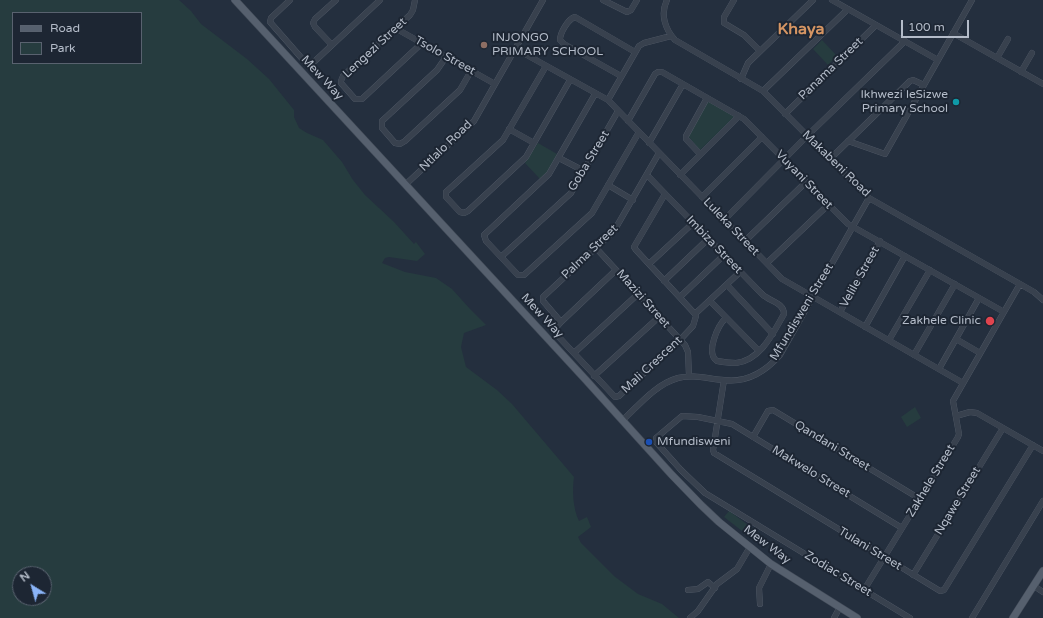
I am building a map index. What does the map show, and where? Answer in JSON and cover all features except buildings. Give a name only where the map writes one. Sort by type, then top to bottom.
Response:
[{"type":"main road","name":"Mew Way","points":[[235,0],[623,420],[671,474],[702,505],[771,564],[857,618]]},
{"type":"main road","points":[[1013,618],[1043,571]]},
{"type":"street","points":[[290,0],[270,20],[271,24],[307,63],[312,63],[315,61],[380,0]]},
{"type":"street","points":[[332,45],[313,23],[315,19],[336,0]]},
{"type":"street","name":"Lengezi Street","points":[[415,0],[412,12],[341,78],[343,86],[355,99],[360,100],[422,43]]},
{"type":"street","name":"Ntlalo Road","points":[[405,185],[470,125],[477,116],[543,0]]},
{"type":"street","points":[[603,0],[627,12],[631,10],[637,0]]},
{"type":"street","points":[[734,0],[724,17],[724,23],[744,35],[760,51]]},
{"type":"street","points":[[741,79],[748,63],[813,0]]},
{"type":"street","points":[[832,0],[938,60]]},
{"type":"street","points":[[848,141],[885,154],[972,0]]},
{"type":"street","points":[[608,100],[639,46],[644,43],[671,36],[667,30],[664,16],[664,1]]},
{"type":"street","points":[[763,91],[848,9]]},
{"type":"street","points":[[621,76],[564,44],[560,40],[560,36],[570,20],[575,17],[635,52]]},
{"type":"street","name":"Panama Street","points":[[785,114],[876,25]]},
{"type":"street","name":"Tsolo Street","points":[[396,28],[495,84]]},
{"type":"street","points":[[953,33],[1043,84]]},
{"type":"street","name":"Makabeni Road","points":[[671,36],[681,44],[763,91],[869,198],[1020,284],[1043,300]]},
{"type":"street","points":[[997,58],[1008,39]]},
{"type":"street","points":[[724,220],[807,136],[905,41]]},
{"type":"street","name":"Luleka Street","points":[[516,49],[608,100],[782,279],[963,383]]},
{"type":"street","points":[[1021,72],[1032,53]]},
{"type":"street","points":[[446,57],[437,70],[382,121],[382,128],[395,143],[400,144],[405,141],[460,90],[471,71]]},
{"type":"street","points":[[546,66],[500,142],[446,192],[446,197],[460,212],[464,213],[468,211],[523,160],[570,80]]},
{"type":"street","name":"Vuyani Street","points":[[628,121],[657,73],[662,72],[744,119],[843,220],[1004,312]]},
{"type":"street","points":[[830,159],[910,81],[913,80],[924,85]]},
{"type":"street","points":[[649,143],[683,84]]},
{"type":"street","points":[[595,94],[559,158],[547,176],[484,235],[486,241],[518,275],[524,275],[592,213],[639,132]]},
{"type":"street","points":[[700,154],[686,139],[686,136],[707,98]]},
{"type":"street","name":"Goba Street","points":[[501,257],[568,196],[618,111]]},
{"type":"street","points":[[680,174],[739,116]]},
{"type":"street","points":[[509,129],[534,143]]},
{"type":"street","points":[[702,197],[762,137]]},
{"type":"street","name":"Palma Street","points":[[561,322],[542,301],[543,297],[617,228],[659,153]]},
{"type":"street","points":[[559,158],[584,171]]},
{"type":"street","name":"Imbiza Street","points":[[647,175],[740,272],[766,297],[782,306],[784,314],[772,334]]},
{"type":"street","points":[[745,241],[806,182]]},
{"type":"street","points":[[608,185],[633,200]]},
{"type":"street","points":[[665,194],[634,247],[695,314]]},
{"type":"street","name":"Mfundisweni Street","points":[[623,420],[659,387],[677,379],[689,376],[738,380],[752,377],[772,364],[780,355],[869,198]]},
{"type":"street","points":[[767,263],[828,205]]},
{"type":"street","points":[[649,264],[693,223]]},
{"type":"street","points":[[664,281],[708,239]]},
{"type":"street","name":"Velile Street","points":[[840,312],[880,241]]},
{"type":"street","name":"Mazizi Street","points":[[596,248],[685,345],[688,352],[689,376]]},
{"type":"street","points":[[680,297],[724,255]]},
{"type":"street","points":[[865,327],[905,256]]},
{"type":"street","points":[[561,322],[616,270]]},
{"type":"street","points":[[889,340],[930,270]]},
{"type":"street","name":"Mali Crescent","points":[[561,322],[555,328],[554,332],[615,397],[618,396],[680,340],[693,326],[696,316],[695,314],[740,272]]},
{"type":"street","points":[[914,355],[954,284]]},
{"type":"street","name":"Zakhele Street","points":[[864,590],[958,437],[959,434],[953,401],[1020,284]]},
{"type":"street","points":[[726,318],[720,323],[712,344],[713,356],[717,361],[736,363],[752,357],[764,348],[772,334],[727,285]]},
{"type":"street","points":[[574,353],[638,294]]},
{"type":"street","points":[[939,369],[979,298]]},
{"type":"street","points":[[710,301],[759,351]]},
{"type":"street","points":[[594,376],[659,317]]},
{"type":"street","points":[[956,339],[980,353]]},
{"type":"street","name":"Tulani Street","points":[[724,380],[713,450],[714,453],[939,591],[944,590],[1033,445]]},
{"type":"street","name":"Qandani Street","points":[[753,437],[768,411],[773,410],[920,499]]},
{"type":"street","points":[[956,416],[970,412],[977,413],[1043,451]]},
{"type":"street","name":"Zodiac Street","points":[[717,421],[682,416],[657,437],[656,442],[705,494],[910,618]]},
{"type":"street","name":"Makwelo Street","points":[[717,421],[732,424],[902,528]]},
{"type":"street","name":"Nqawe Street","points":[[913,575],[1003,428]]},
{"type":"street","points":[[972,618],[1043,501]]},
{"type":"street","points":[[690,618],[698,611],[719,582],[737,569],[750,547]]},
{"type":"street","points":[[760,604],[760,588],[771,564]]},
{"type":"street","points":[[688,590],[698,589],[708,582],[715,588]]},
{"type":"street","points":[[1034,586],[1043,592]]},
{"type":"street","points":[[834,618],[840,608]]},
{"type":"green space","points":[[0,0],[179,0],[191,11],[201,24],[247,59],[269,79],[294,110],[294,117],[299,128],[323,140],[342,162],[353,180],[365,195],[394,222],[414,244],[416,242],[425,254],[417,261],[389,257],[385,258],[382,263],[405,272],[436,278],[452,289],[486,325],[464,333],[461,347],[466,367],[497,390],[512,404],[574,477],[573,488],[575,511],[579,521],[587,517],[591,527],[578,537],[581,543],[614,576],[638,594],[662,604],[679,618],[0,618]]},
{"type":"green space","points":[[822,40],[837,56],[828,65],[813,49]]},
{"type":"green space","points":[[709,101],[735,116],[700,150],[688,136],[707,102]]},
{"type":"green space","points":[[538,143],[557,154],[549,170],[540,179],[525,163]]},
{"type":"green space","points":[[915,407],[921,418],[907,427],[901,417]]},
{"type":"green space","points":[[729,511],[760,534],[755,541],[724,517]]},
{"type":"place","name":"INJONGO PRIMARY SCHOOL","points":[[484,45]]},
{"type":"place","name":"Ikhwezi leSizwe Primary School","points":[[956,102]]},
{"type":"place","name":"Zakhele Clinic","points":[[990,321]]},
{"type":"place","name":"Mfundisweni","points":[[649,442]]},
{"type":"district","name":"Khaya","points":[[801,30]]}]
